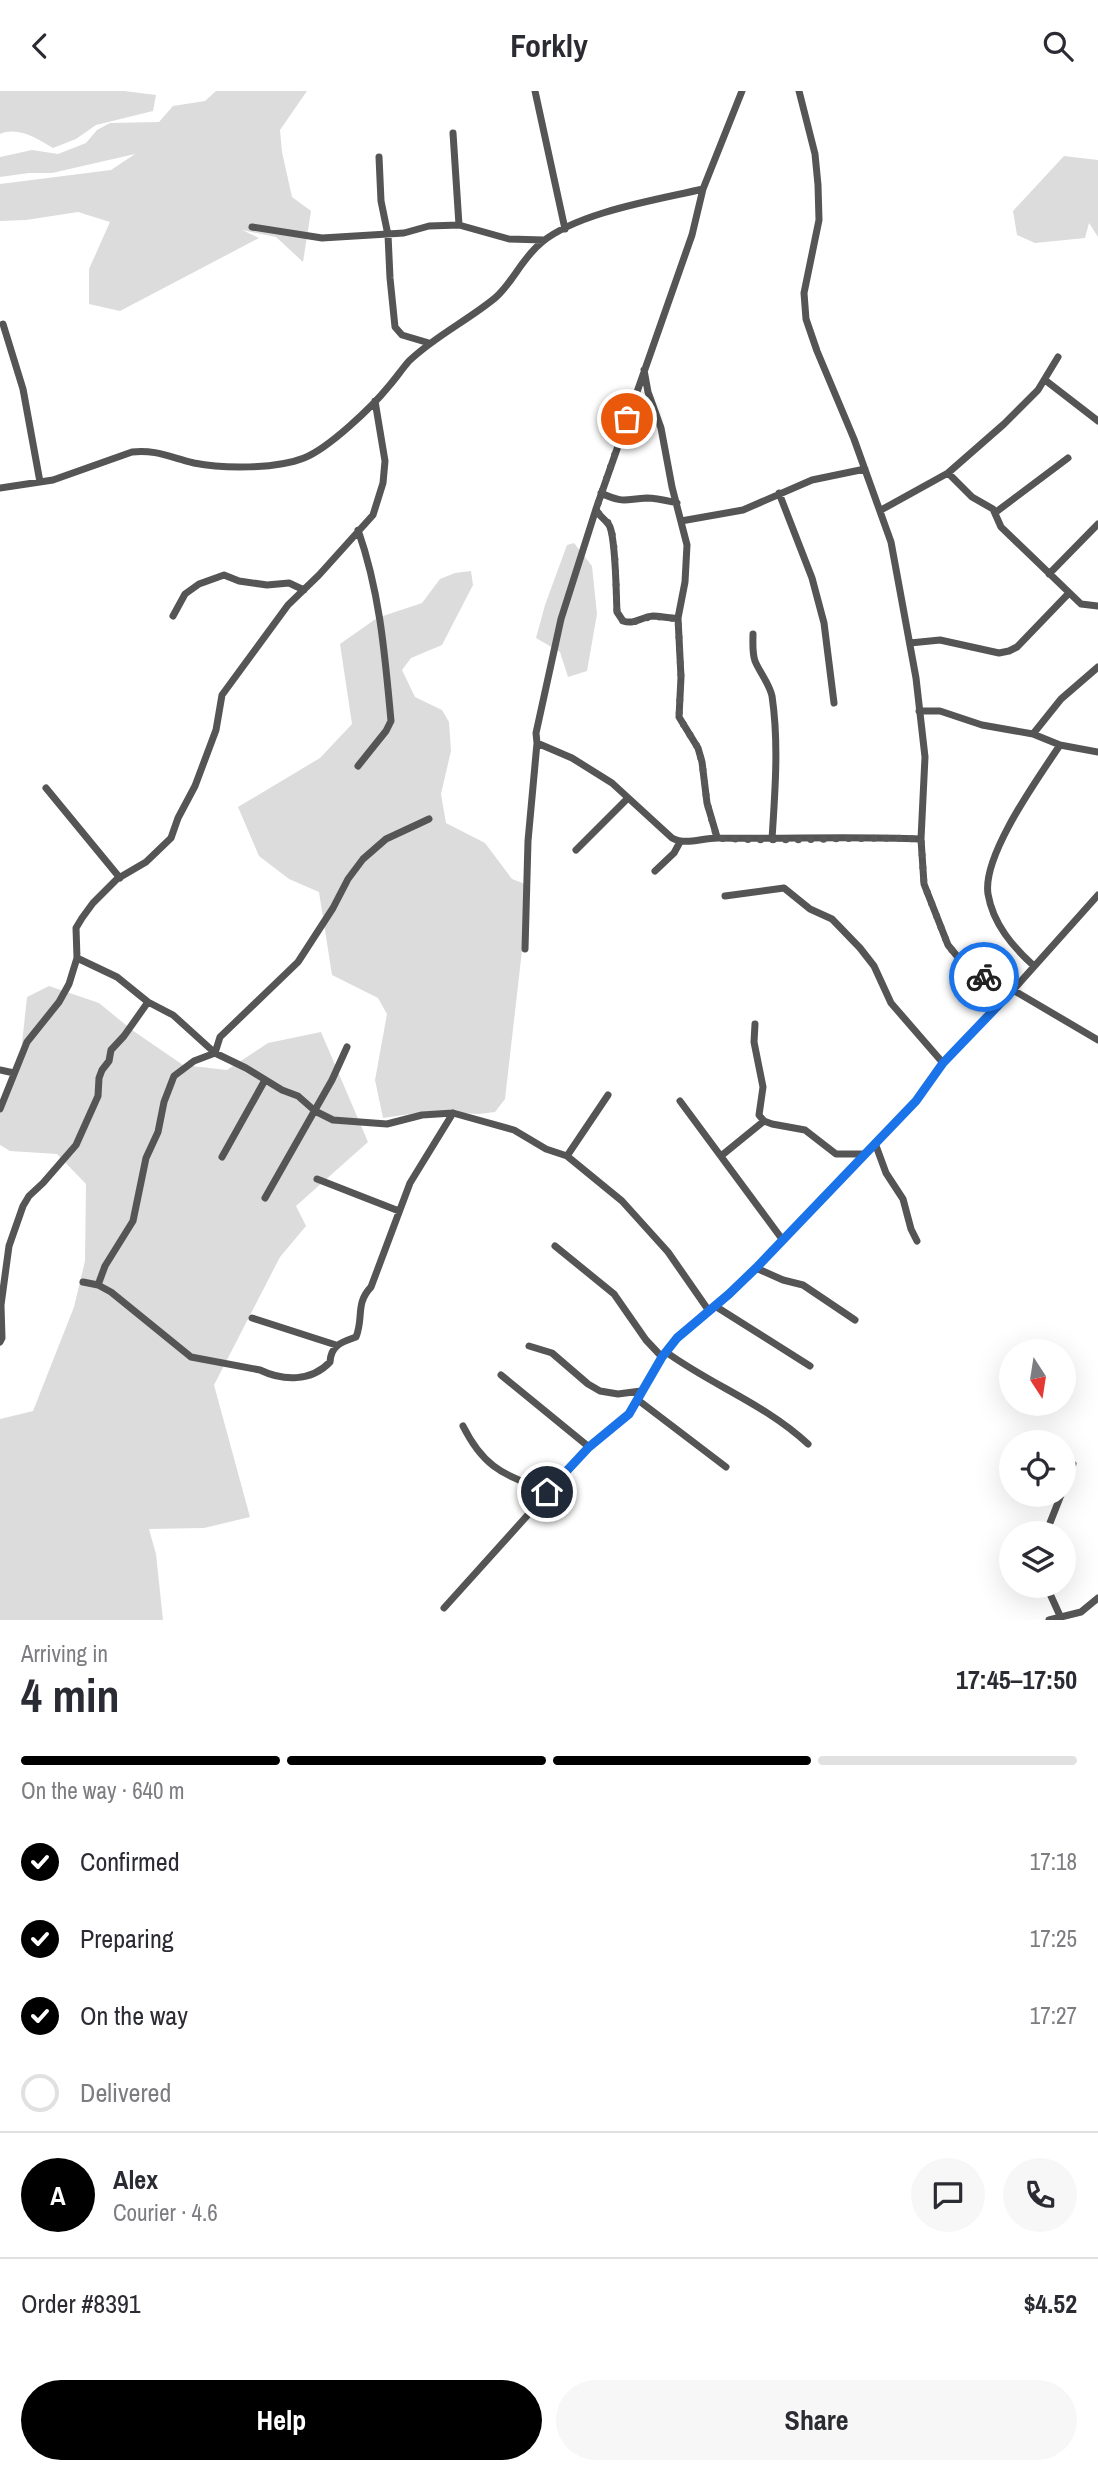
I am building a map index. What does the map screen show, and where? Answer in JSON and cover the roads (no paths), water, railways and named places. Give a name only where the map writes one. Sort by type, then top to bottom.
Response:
[{"type":"street","points":[[535,91],[565,229]]},
{"type":"street","points":[[525,949],[528,841],[537,725],[561,619],[601,493],[692,235],[703,189],[742,91]]},
{"type":"street","points":[[799,91],[815,154],[818,185],[818,221],[804,293],[806,319],[891,542],[910,643],[925,757],[921,839],[924,884],[948,945],[961,961],[977,974],[1013,990],[1098,1040]]},
{"type":"street","points":[[453,133],[459,225]]},
{"type":"street","points":[[379,157],[381,201],[388,235],[395,327],[402,335],[429,343]]},
{"type":"street","points":[[0,488],[53,480],[144,450],[202,464],[228,466],[283,463],[301,459],[330,441],[375,401],[407,363],[429,343],[500,294],[519,266],[544,240],[590,218],[703,189]]},
{"type":"street","points":[[251,227],[322,238],[388,235],[429,226],[459,225],[509,240],[544,240]]},
{"type":"street","points":[[3,324],[23,389],[40,482]]},
{"type":"street","points":[[881,510],[948,473],[1022,407],[1045,380],[1058,357]]},
{"type":"street","points":[[644,369],[648,392],[661,428],[687,545],[678,618],[681,677],[679,717],[698,748],[707,803],[717,838]]},
{"type":"street","points":[[1045,380],[1098,421]]},
{"type":"street","points":[[0,1109],[27,1041],[59,1002],[73,971],[77,958],[76,928],[93,903],[120,878],[146,862],[171,838],[195,786],[216,730],[222,695],[271,625],[373,515],[383,483],[385,461],[375,401]]},
{"type":"street","points":[[996,512],[1068,458]]},
{"type":"street","points":[[681,521],[743,510],[812,480],[865,468]]},
{"type":"street","points":[[948,473],[959,486],[996,512],[1001,527],[1080,604],[1098,605]]},
{"type":"street","points":[[601,493],[616,501],[628,502],[648,498],[677,503]]},
{"type":"street","points":[[779,493],[812,578],[824,623],[834,703]]},
{"type":"street","points":[[596,509],[599,516],[609,523],[617,612],[623,621],[631,624],[652,616],[662,619],[678,618]]},
{"type":"street","points":[[1049,574],[1098,524]]},
{"type":"street","points":[[358,530],[370,563],[378,603],[391,721],[358,766]]},
{"type":"street","points":[[173,616],[185,594],[199,584],[224,575],[267,585],[289,583],[303,590]]},
{"type":"street","points":[[910,643],[940,641],[999,653],[1009,651],[1017,647],[1069,593]]},
{"type":"street","points":[[753,633],[752,649],[771,692],[773,709],[775,779],[772,839]]},
{"type":"street","points":[[1033,734],[1060,699],[1098,667]]},
{"type":"street","points":[[919,711],[940,712],[982,725],[1033,734],[1060,745],[1098,752]]},
{"type":"street","points":[[537,743],[572,758],[612,783],[672,838],[680,842],[717,838],[921,839]]},
{"type":"street","points":[[1034,966],[1017,951],[1002,931],[988,893],[991,872],[1006,832],[1019,807],[1060,745]]},
{"type":"street","points":[[46,788],[120,878]]},
{"type":"street","points":[[576,850],[628,798]]},
{"type":"street","points":[[215,1053],[220,1037],[298,963],[348,879],[363,859],[386,839],[429,819]]},
{"type":"street","points":[[655,871],[674,853],[680,842]]},
{"type":"street","points":[[725,896],[784,888],[810,909],[832,919],[874,965],[891,1003],[943,1063]]},
{"type":"street","points":[[444,1608],[589,1447],[629,1414],[664,1354],[677,1338],[756,1268],[916,1101],[943,1063],[1098,895]]},
{"type":"street","points":[[77,958],[117,977],[148,1002],[173,1016],[215,1053],[298,1096],[315,1111],[333,1120],[387,1124],[422,1115],[453,1113],[514,1129],[546,1149],[567,1156],[630,1209],[668,1252],[712,1309],[810,1366]]},
{"type":"street","points":[[73,971],[94,966]]},
{"type":"street","points":[[0,1342],[1,1305],[9,1247],[20,1213],[29,1196],[76,1145],[98,1096],[99,1078],[109,1062],[111,1050],[148,1002]]},
{"type":"street","points":[[755,1024],[754,1042],[763,1087],[759,1115],[764,1121],[805,1130],[836,1154],[863,1154]]},
{"type":"street","points":[[265,1198],[315,1111],[347,1047]]},
{"type":"street","points":[[98,1286],[105,1266],[133,1221],[146,1158],[158,1132],[164,1102],[174,1076],[194,1061],[215,1053]]},
{"type":"street","points":[[0,1070],[14,1073]]},
{"type":"street","points":[[222,1157],[265,1080]]},
{"type":"street","points":[[567,1156],[608,1095]]},
{"type":"street","points":[[680,1101],[782,1239]]},
{"type":"street","points":[[83,1282],[111,1292],[191,1357],[260,1370],[290,1379],[316,1373],[330,1362],[336,1345],[356,1337],[361,1324],[359,1309],[363,1296],[371,1287],[410,1182],[453,1113]]},
{"type":"street","points":[[721,1156],[764,1121]]},
{"type":"street","points":[[875,1143],[886,1173],[903,1199],[911,1229],[918,1241]]},
{"type":"street","points":[[317,1179],[399,1211]]},
{"type":"street","points":[[555,1246],[614,1294],[646,1340],[664,1354],[727,1391],[765,1409],[808,1444]]},
{"type":"street","points":[[756,1268],[783,1280],[803,1285],[855,1319]]},
{"type":"street","points":[[252,1318],[336,1345]]},
{"type":"street","points":[[529,1346],[552,1353],[600,1391],[618,1394],[641,1391]]},
{"type":"street","points":[[501,1375],[589,1447]]},
{"type":"street","points":[[638,1400],[726,1467]]},
{"type":"street","points":[[463,1426],[486,1461],[509,1477],[547,1492]]},
{"type":"street","points":[[1052,1598],[1062,1618]]},
{"type":"street","points":[[1049,1620],[1081,1612],[1098,1598]]}]
